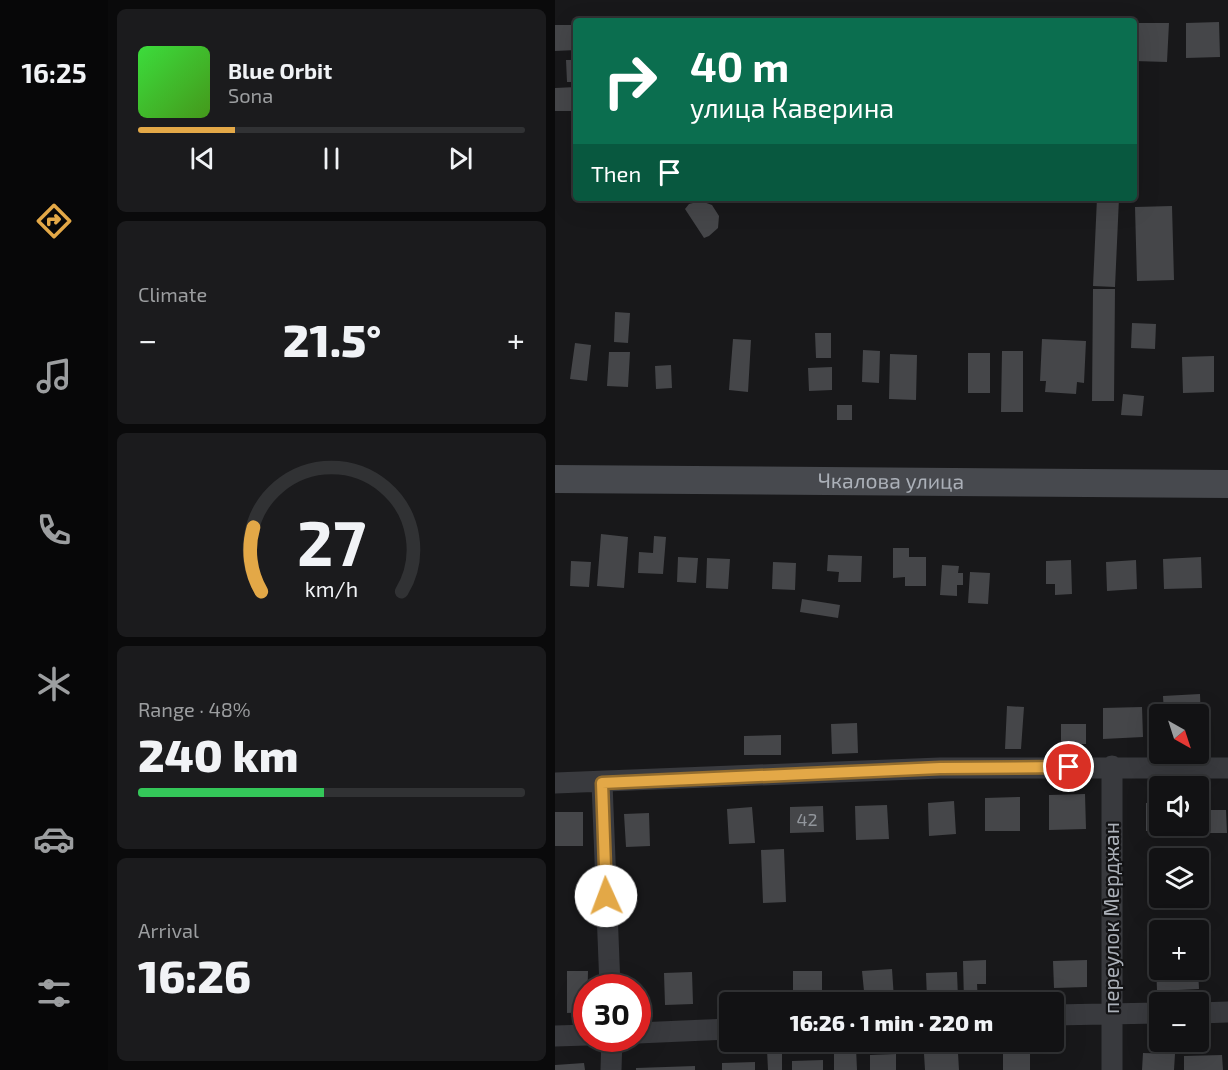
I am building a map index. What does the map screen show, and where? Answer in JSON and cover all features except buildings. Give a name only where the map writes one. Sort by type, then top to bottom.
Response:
[{"type":"main road","name":"Чкалова улица","points":[[555,479],[1228,484]]},
{"type":"street","points":[[555,783],[602,783],[940,768],[1111,766],[1228,768]]},
{"type":"street","name":"переулок Мерджан","points":[[1111,766],[1112,1070]]},
{"type":"street","points":[[602,783],[609,974]]},
{"type":"street","points":[[1064,1015],[1149,1012]]},
{"type":"street","points":[[1209,1012],[1228,1012]]},
{"type":"street","points":[[651,1032],[719,1029]]},
{"type":"street","points":[[555,1036],[573,1035]]},
{"type":"street","points":[[611,1070],[612,1052]]},
{"type":"route","points":[[606,896],[602,783],[940,768],[1069,767]]}]
